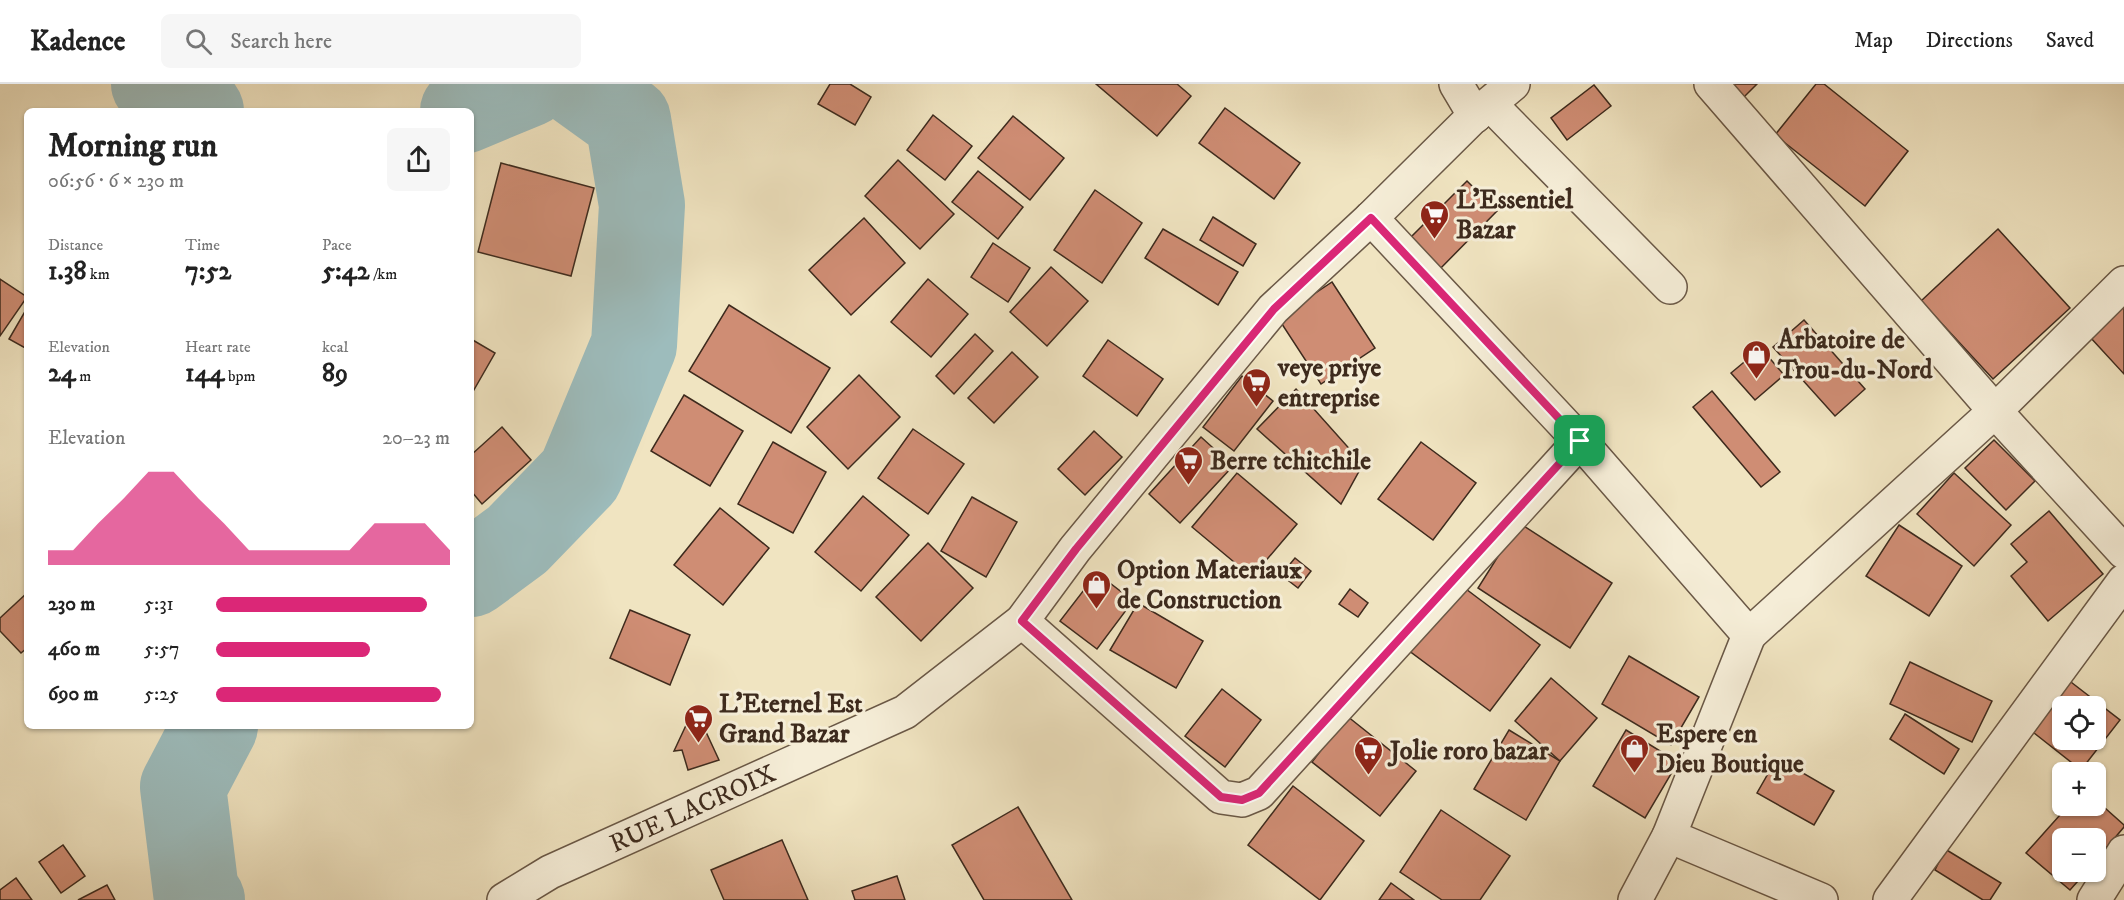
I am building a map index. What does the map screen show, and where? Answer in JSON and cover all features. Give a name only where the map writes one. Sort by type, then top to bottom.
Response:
[{"type":"street","points":[[1456,84],[1493,101],[1670,287]]},
{"type":"street","points":[[1712,84],[1995,411],[2124,552]]},
{"type":"street","name":"RUE LACROIX","points":[[504,900],[550,872],[905,712],[1022,621],[1076,549],[1274,309],[1493,101]]},
{"type":"street","points":[[1371,218],[1580,441],[1749,635]]},
{"type":"street","points":[[1635,900],[1670,836],[1749,635],[1995,411],[2124,283]]},
{"type":"street","points":[[1022,621],[1221,797],[1242,800],[1259,793],[1580,441]]},
{"type":"street","points":[[1890,900],[2124,581]]},
{"type":"street","points":[[1670,836],[1821,900]]},
{"type":"street","points":[[2094,900],[2124,852]]},
{"type":"building","points":[[830,84],[850,84],[871,97],[855,125],[818,104]]},
{"type":"building","points":[[1096,84],[1177,84],[1191,96],[1157,136]]},
{"type":"building","points":[[1731,84],[1757,84],[1743,98]]},
{"type":"building","points":[[1816,84],[1824,84],[1908,151],[1865,206],[1775,135]]},
{"type":"building","points":[[1594,85],[1611,106],[1567,140],[1551,118]]},
{"type":"building","points":[[1225,108],[1300,163],[1274,199],[1199,143]]},
{"type":"building","points":[[933,115],[972,146],[945,180],[907,150]]},
{"type":"building","points":[[1013,116],[1064,158],[1030,200],[978,158]]},
{"type":"building","points":[[898,160],[954,214],[920,249],[865,196]]},
{"type":"building","points":[[501,163],[594,188],[571,276],[478,252]]},
{"type":"building","points":[[978,171],[1023,207],[998,239],[952,202]]},
{"type":"building","points":[[1467,181],[1497,211],[1436,273],[1405,243]]},
{"type":"building","points":[[1095,190],[1142,223],[1102,283],[1054,250]]},
{"type":"building","points":[[1213,217],[1256,244],[1243,266],[1200,240]]},
{"type":"building","points":[[864,218],[905,263],[851,315],[809,270]]},
{"type":"building","points":[[1163,229],[1238,272],[1218,305],[1145,258]]},
{"type":"building","points":[[1998,229],[2070,308],[1993,379],[1921,301]]},
{"type":"building","points":[[993,243],[1030,268],[1008,302],[971,277]]},
{"type":"building","points":[[1051,267],[1088,301],[1047,346],[1010,312]]},
{"type":"building","points":[[0,279],[24,295],[24,301],[0,336]]},
{"type":"building","points":[[928,279],[968,314],[931,357],[891,322]]},
{"type":"building","points":[[1332,282],[1375,348],[1321,384],[1278,318]]},
{"type":"building","points":[[729,305],[830,368],[791,433],[689,371]]},
{"type":"building","points":[[2124,305],[2124,374],[2090,337]]},
{"type":"building","points":[[24,313],[24,347],[9,339]]},
{"type":"building","points":[[1804,320],[1865,389],[1835,416],[1773,347]]},
{"type":"building","points":[[975,334],[993,351],[954,394],[936,376]]},
{"type":"building","points":[[1108,340],[1163,379],[1137,416],[1083,376]]},
{"type":"building","points":[[474,341],[495,353],[474,390]]},
{"type":"building","points":[[1761,348],[1784,375],[1755,400],[1731,373]]},
{"type":"building","points":[[1012,352],[1038,377],[994,423],[968,398]]},
{"type":"building","points":[[859,375],[900,417],[848,469],[807,427]]},
{"type":"building","points":[[1242,376],[1273,401],[1234,451],[1203,427]]},
{"type":"building","points":[[1296,389],[1363,464],[1341,504],[1257,429]]},
{"type":"building","points":[[1712,391],[1780,472],[1761,487],[1693,407]]},
{"type":"building","points":[[684,395],[743,431],[710,486],[651,451]]},
{"type":"building","points":[[502,427],[531,460],[482,504],[474,495],[474,452]]},
{"type":"building","points":[[913,429],[964,464],[928,514],[878,478]]},
{"type":"building","points":[[1094,431],[1122,457],[1085,495],[1058,469]]},
{"type":"building","points":[[1201,437],[1233,466],[1180,523],[1149,494]]},
{"type":"building","points":[[1994,440],[2035,481],[2006,510],[1965,468]]},
{"type":"building","points":[[773,442],[826,472],[793,533],[738,504]]},
{"type":"building","points":[[1421,442],[1476,483],[1433,540],[1378,499]]},
{"type":"building","points":[[1237,473],[1297,524],[1252,577],[1192,527]]},
{"type":"building","points":[[1954,473],[2011,525],[1974,566],[1917,514]]},
{"type":"building","points":[[863,496],[909,535],[861,591],[815,552]]},
{"type":"building","points":[[972,497],[1017,522],[986,577],[941,551]]},
{"type":"building","points":[[720,508],[769,548],[723,605],[674,565]]},
{"type":"building","points":[[2049,511],[2103,574],[2048,621],[2011,576],[2027,562],[2011,544]]},
{"type":"building","points":[[1519,523],[1612,583],[1570,648],[1478,588]]},
{"type":"building","points":[[1899,525],[1962,566],[1929,616],[1866,576]]},
{"type":"building","points":[[928,543],[973,588],[921,641],[876,597]]},
{"type":"building","points":[[1295,558],[1311,571],[1298,588],[1281,575]]},
{"type":"building","points":[[1097,573],[1133,601],[1097,649],[1060,621]]},
{"type":"building","points":[[1458,583],[1540,645],[1490,711],[1408,650]]},
{"type":"building","points":[[1350,589],[1368,603],[1358,617],[1339,604]]},
{"type":"building","points":[[24,596],[24,650],[21,653],[0,631],[0,618]]},
{"type":"building","points":[[1138,603],[1203,641],[1176,688],[1110,650]]},
{"type":"building","points":[[630,610],[690,635],[670,685],[610,658]]},
{"type":"building","points":[[1629,656],[1699,697],[1671,745],[1602,704]]},
{"type":"building","points":[[1910,662],[1992,701],[1972,742],[1890,704]]},
{"type":"building","points":[[1551,678],[1597,718],[1560,761],[1515,721]]},
{"type":"building","points":[[2067,679],[2089,696],[2054,696]]},
{"type":"building","points":[[1222,689],[1261,720],[1225,767],[1185,736]]},
{"type":"building","points":[[2052,699],[2052,747],[2029,729]]},
{"type":"building","points":[[2106,709],[2120,720],[2106,738]]},
{"type":"building","points":[[1905,714],[1959,749],[1944,774],[1890,739]]},
{"type":"building","points":[[1347,716],[1416,771],[1380,816],[1312,762]]},
{"type":"building","points":[[688,721],[706,732],[719,760],[688,770],[682,750],[674,751]]},
{"type":"building","points":[[1509,730],[1560,761],[1526,820],[1474,789]]},
{"type":"building","points":[[1626,730],[1678,762],[1645,818],[1593,786]]},
{"type":"building","points":[[2056,750],[2097,750],[2087,762],[2071,762]]},
{"type":"building","points":[[1777,758],[1834,791],[1814,825],[1757,793]]},
{"type":"building","points":[[1293,786],[1364,841],[1320,900],[1248,845]]},
{"type":"building","points":[[1018,807],[1072,900],[984,900],[952,845]]},
{"type":"building","points":[[2106,809],[2124,825],[2106,848],[2106,828],[2052,828],[2052,875],[2026,853],[2059,816],[2106,816]]},
{"type":"building","points":[[1441,810],[1510,856],[1480,900],[1442,900],[1400,872]]},
{"type":"building","points":[[782,840],[808,900],[724,900],[711,870]]},
{"type":"building","points":[[63,845],[85,876],[61,893],[39,862]]},
{"type":"building","points":[[1945,849],[2001,883],[1990,900],[1983,900],[1935,870]]},
{"type":"building","points":[[897,876],[905,900],[855,900],[852,891]]},
{"type":"building","points":[[16,878],[32,900],[0,900],[0,890]]},
{"type":"building","points":[[2060,882],[2077,882],[2070,890]]},
{"type":"building","points":[[1391,883],[1414,900],[1379,900]]},
{"type":"building","points":[[107,885],[115,900],[78,900]]},
{"type":"waterway","points":[[154,84],[196,108]]},
{"type":"waterway","points":[[470,108],[528,84]]},
{"type":"waterway","points":[[474,572],[517,540],[580,475],[634,345],[642,205],[628,120],[578,84]]},
{"type":"waterway","points":[[202,900],[196,892],[183,787],[213,729]]},
{"type":"place","name":"L'Essentiel Bazar","points":[[1435,240]]},
{"type":"place","name":"Arbatoire de Trou-du-Nord","points":[[1757,380]]},
{"type":"place","name":"veye priye entreprise","points":[[1257,408]]},
{"type":"place","name":"Berre tchitchile","points":[[1189,486]]},
{"type":"place","name":"Option Materiaux de Construction","points":[[1096,610]]},
{"type":"place","name":"L'Eternel Est Grand Bazar","points":[[698,744]]},
{"type":"place","name":"Espere en Dieu Boutique","points":[[1635,774]]},
{"type":"place","name":"Jolie roro bazar","points":[[1369,776]]},
{"type":"route","points":[[1371,218],[1580,441],[1259,793],[1242,800],[1221,797],[1022,621],[1076,549],[1274,309],[1371,218]]}]
